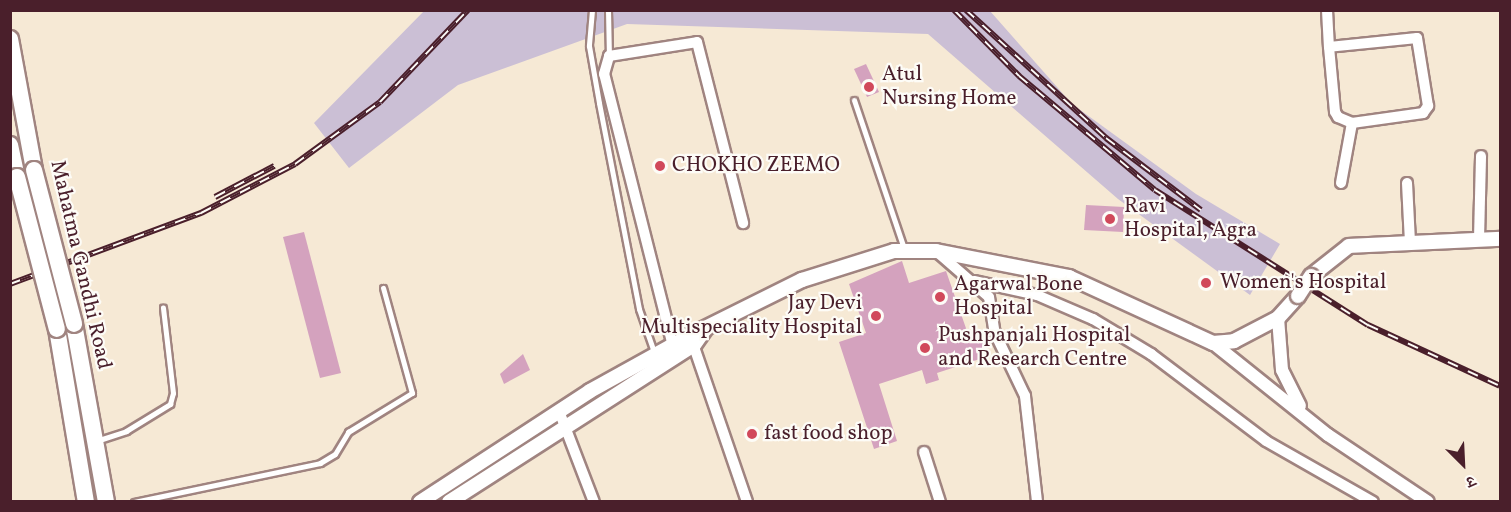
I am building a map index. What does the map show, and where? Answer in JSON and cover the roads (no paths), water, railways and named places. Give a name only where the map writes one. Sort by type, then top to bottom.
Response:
[{"type":"highway","name":"Mahatma Gandhi Road","points":[[10,39],[66,326],[95,441],[106,501]]},
{"type":"highway","name":"Mahatma Gandhi Road","points":[[10,145],[17,177],[66,326],[86,501]]},
{"type":"main road","points":[[449,501],[513,461],[657,361],[692,340],[706,327],[802,280],[904,249],[936,251],[1069,277],[1213,344],[1234,341],[1278,318],[1298,296],[1311,276],[1340,249],[1410,242],[1500,239]]},
{"type":"main road","points":[[420,501],[559,411],[657,361]]},
{"type":"main road","points":[[505,447],[513,461]]},
{"type":"street","points":[[1327,10],[1329,47],[1335,112],[1352,123],[1424,113],[1428,106],[1419,41],[1415,37],[1329,47]]},
{"type":"street","points":[[674,350],[604,74],[609,56],[697,42],[743,223]]},
{"type":"street","points":[[1341,183],[1352,123]]},
{"type":"street","points":[[1479,239],[1480,156]]},
{"type":"street","points":[[1407,183],[1410,242]]},
{"type":"street","points":[[936,251],[955,272],[974,281],[1037,295],[1093,319],[1151,354],[1266,441],[1373,501]]},
{"type":"street","points":[[974,281],[989,297],[995,333],[1023,389],[1037,501]]},
{"type":"street","points":[[1278,318],[1281,370],[1303,413]]},
{"type":"street","points":[[692,340],[747,501]]},
{"type":"street","points":[[1213,344],[1303,413],[1428,501]]},
{"type":"street","points":[[559,411],[594,501]]},
{"type":"street","points":[[924,452],[940,501]]},
{"type":"lane","points":[[592,10],[589,46],[603,125],[639,309],[657,361]]},
{"type":"lane","points":[[608,10],[609,56]]},
{"type":"lane","points":[[854,100],[904,249]]},
{"type":"lane","points":[[134,501],[320,463],[335,454],[348,432],[412,393],[383,288]]},
{"type":"lane","points":[[95,441],[126,431],[170,404],[173,393],[163,308]]},
{"type":"railway","points":[[10,284],[201,213],[295,164],[380,102],[468,10]]},
{"type":"railway","points":[[954,10],[1019,76],[1155,190],[1368,325],[1500,386]]},
{"type":"railway","points":[[966,10],[1106,138],[1201,210]]},
{"type":"railway","points":[[215,197],[274,166]]},
{"type":"place","name":"Atul Nursing Home","points":[[869,87]]},
{"type":"place","name":"CHOKHO ZEEMO","points":[[660,166]]},
{"type":"place","name":"Ravi Hospital, Agra","points":[[1110,219]]},
{"type":"place","name":"Women's Hospital","points":[[1206,283]]},
{"type":"place","name":"Agarwal Bone Hospital","points":[[940,297]]},
{"type":"place","name":"Jay Devi Multispeciality Hospital","points":[[876,316]]},
{"type":"place","name":"Pushpanjali Hospital and Research Centre","points":[[925,348]]},
{"type":"place","name":"fast food shop","points":[[752,434]]}]
